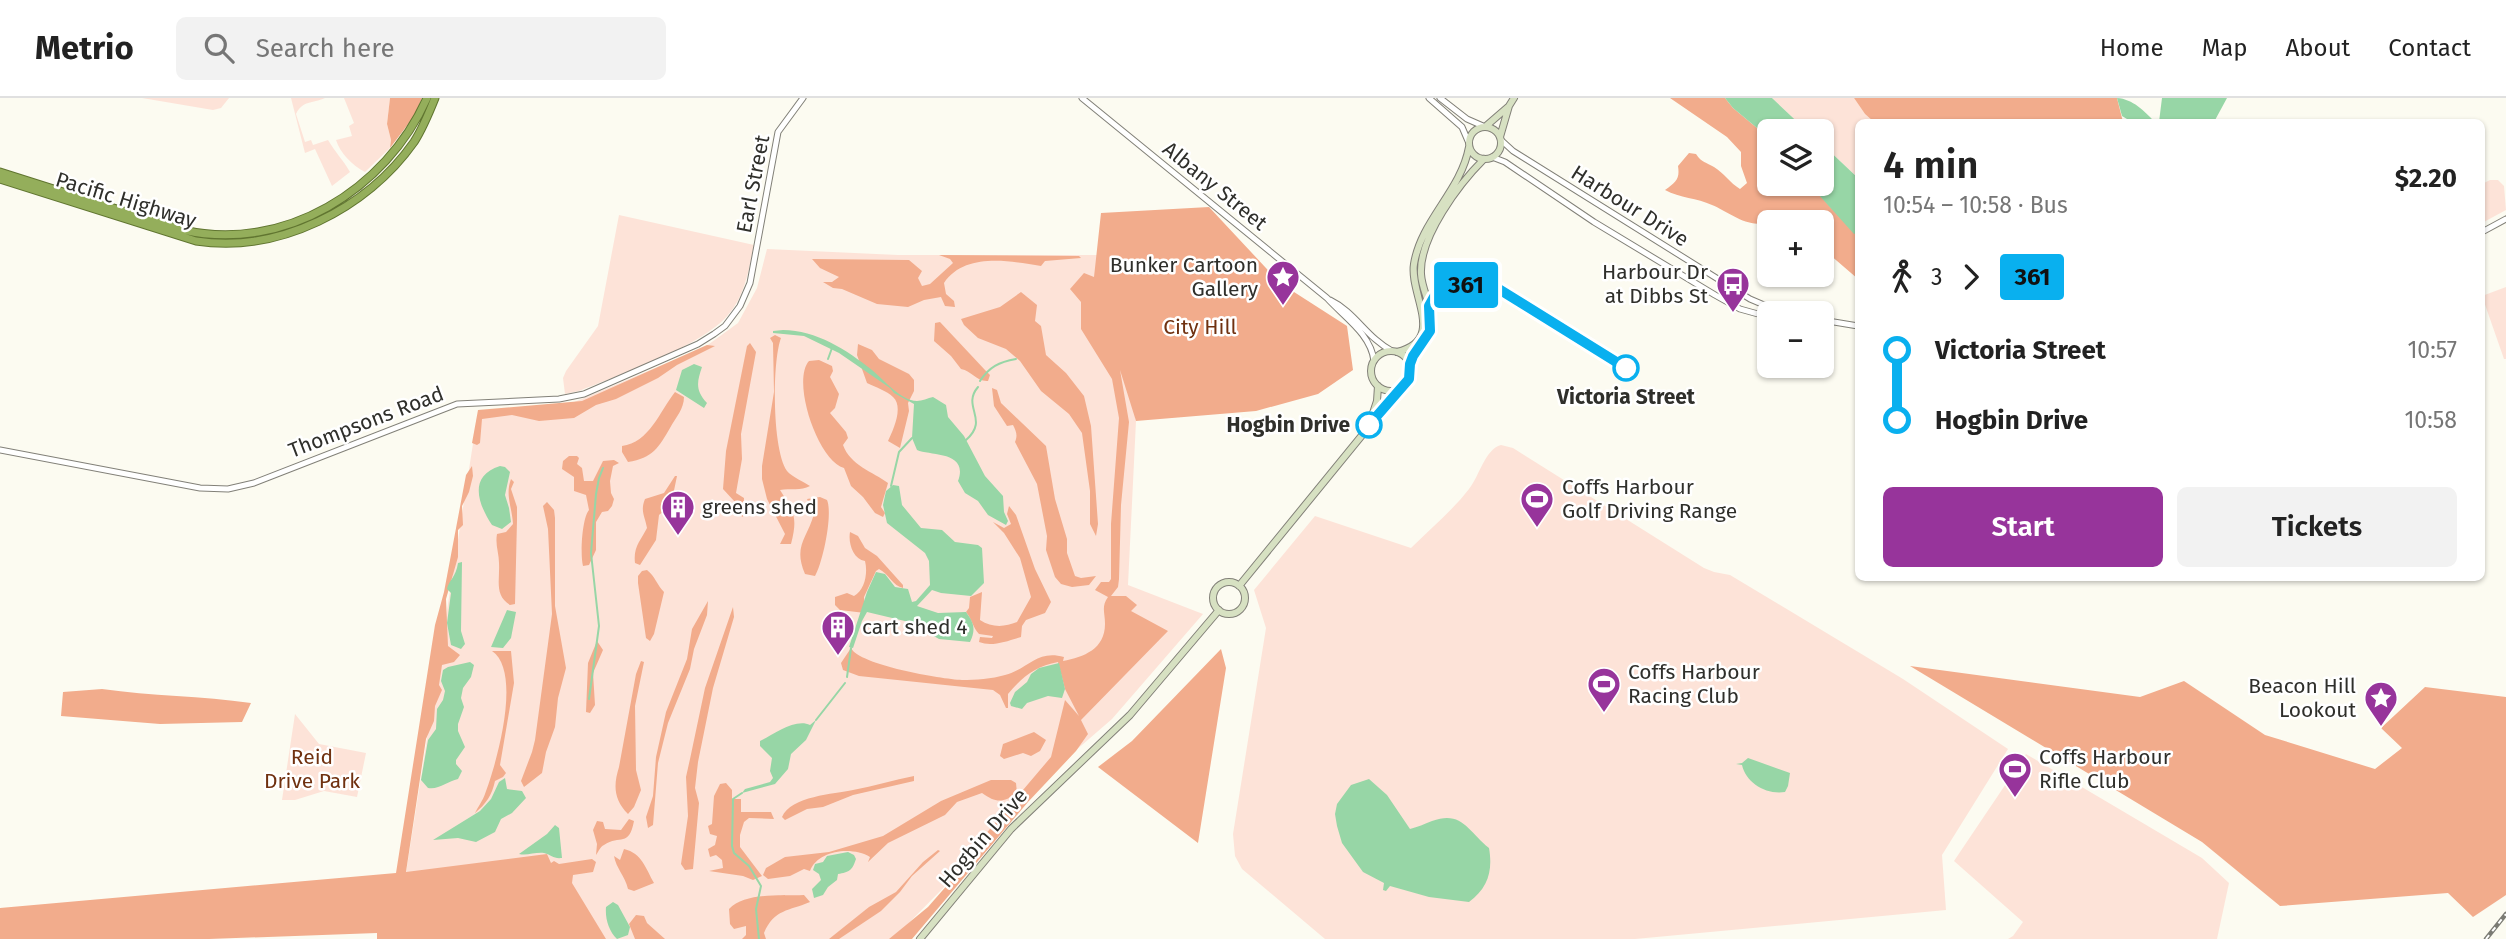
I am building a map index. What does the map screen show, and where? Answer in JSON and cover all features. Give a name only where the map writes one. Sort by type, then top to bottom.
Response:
[{"type":"highway","name":"Pacific Highway","points":[[0,172],[183,230],[210,236],[256,234],[287,226],[310,216],[363,183],[400,145],[427,98]]},
{"type":"highway","name":"Pacific Highway","points":[[0,179],[187,238],[226,244],[256,241],[308,225],[369,190],[414,141],[435,98]]},
{"type":"main road","points":[[1239,586],[1409,379],[1410,364],[1427,337],[1431,324],[1421,273],[1426,247],[1433,230],[1463,183],[1499,150],[1509,106],[1514,98]]},
{"type":"main road","points":[[1399,390],[1388,391],[1378,386],[1371,377],[1374,361],[1381,354],[1410,347],[1422,330],[1424,310],[1414,276],[1416,256],[1429,224],[1462,172],[1471,133],[1485,126],[1509,106]]},
{"type":"main road","points":[[1485,126],[1494,130],[1500,139]]},
{"type":"main road","points":[[1469,144],[1475,156],[1488,158]]},
{"type":"main road","points":[[1394,351],[1402,354],[1410,364]]},
{"type":"main road","points":[[1369,425],[1377,401],[1378,386]]},
{"type":"main road","points":[[1228,582],[1239,586],[1245,598],[1241,608],[1233,613],[1219,610],[1213,599],[1215,589],[1228,582]]},
{"type":"main road","name":"Hogbin Drive","points":[[920,939],[1011,829],[1130,715],[1219,610]]},
{"type":"street","name":"Earl Street","points":[[750,283],[778,132],[803,98]]},
{"type":"street","name":"Albany Street","points":[[1082,98],[1327,298],[1364,336],[1372,350],[1374,361]]},
{"type":"street","points":[[1429,98],[1462,127],[1469,144]]},
{"type":"street","points":[[1440,98],[1467,119],[1485,126]]},
{"type":"street","name":"Harbour Drive","points":[[1500,139],[1513,151],[1757,302]]},
{"type":"street","name":"Harbour Drive","points":[[1488,158],[1505,162],[1594,222],[1714,295],[1740,309],[1757,314]]},
{"type":"street","points":[[2485,230],[2506,219]]},
{"type":"street","name":"Thompsons Road","points":[[0,450],[200,488],[228,489],[245,486],[457,404],[559,399],[584,394],[698,344],[714,334],[725,326],[740,306],[750,283]]},
{"type":"street","name":"Albany Street","points":[[1327,298],[1338,303],[1375,340],[1394,351]]},
{"type":"street","points":[[1834,322],[1855,326]]},
{"type":"green space","points":[[142,98],[229,98],[221,108],[213,110]]},
{"type":"green space","points":[[291,98],[325,98],[305,104],[296,114],[305,142],[311,140],[313,145],[328,140],[350,172],[332,186],[315,149],[305,153]]},
{"type":"green space","points":[[344,98],[390,98],[387,124],[390,148],[365,172],[347,158],[336,140],[352,136],[349,126],[354,123]]},
{"type":"green space","points":[[390,98],[422,98],[415,115],[390,148],[387,124]]},
{"type":"green space","points":[[1670,98],[1725,98],[1757,128],[1757,196],[1820,196],[1833,210],[1757,210],[1757,224],[1665,190],[1676,180],[1678,166],[1689,153],[1696,154],[1702,161],[1718,169],[1740,189],[1747,183],[1741,166],[1741,152],[1727,137]]},
{"type":"green space","points":[[1772,98],[1854,98],[1871,119],[1855,119],[1855,175],[1834,155],[1834,119],[1794,119]]},
{"type":"green space","points":[[1854,98],[2117,98],[2122,119],[1871,119]]},
{"type":"green space","points":[[2498,180],[2504,186],[2506,210],[2485,221],[2485,182]]},
{"type":"green space","name":"City Hill","points":[[1209,207],[1280,283],[1347,326],[1353,370],[1318,394],[1256,411],[1136,421],[1120,370],[1129,422],[1121,505],[1119,579],[1118,587],[1111,596],[1126,596],[1137,605],[1131,611],[1168,631],[1081,720],[1088,734],[1076,751],[1028,802],[912,939],[889,939],[928,907],[1051,757],[1065,700],[1079,716],[1065,689],[1058,662],[1036,669],[1019,682],[1008,694],[1008,708],[1000,695],[993,690],[859,676],[843,670],[841,663],[851,648],[869,660],[902,670],[952,679],[978,679],[1005,675],[1047,656],[1064,657],[1063,661],[1071,659],[1086,654],[1097,646],[1104,633],[1104,607],[1108,597],[1095,590],[1101,582],[1109,582],[1111,579],[1111,524],[1119,418],[1112,379],[1081,329],[1081,302],[1070,289],[1084,273],[1094,277],[1101,213]]},
{"type":"green space","points":[[1834,211],[1855,232],[1855,276],[1834,258]]},
{"type":"green space","points":[[619,215],[754,245],[746,282],[734,308],[716,327],[699,338],[637,368],[565,394],[563,378],[566,371],[598,326]]},
{"type":"green space","points":[[767,249],[898,255],[1099,255],[1105,271],[1136,421],[1128,585],[1203,614],[1112,719],[1052,771],[893,939],[591,939],[406,873],[477,418],[572,403],[705,347],[738,323],[757,288]]},
{"type":"green space","points":[[939,255],[1081,258],[1045,261],[1041,266],[989,261],[964,267],[953,273],[944,283],[946,294],[954,301],[955,307],[945,306],[941,297],[908,307],[877,304],[823,282],[832,282],[839,277],[820,268],[812,259],[909,260],[922,271],[918,278],[922,286],[930,284],[953,263]]},
{"type":"green space","points":[[2506,287],[2506,359],[2485,305],[2485,295]]},
{"type":"green space","points":[[1021,292],[1037,305],[1035,321],[1041,326],[1046,355],[1066,373],[1084,396],[1091,426],[1098,524],[1096,536],[1090,524],[1090,491],[1082,433],[1069,414],[1041,391],[1020,361],[1006,349],[978,338],[961,319],[1000,307]]},
{"type":"green space","points":[[940,322],[990,375],[988,381],[961,369],[934,341],[935,323]]},
{"type":"green space","points":[[775,335],[781,338],[775,385],[778,445],[787,471],[810,486],[780,490],[793,515],[791,544],[780,544],[785,534],[767,499],[762,479],[774,392],[773,343],[770,338]]},
{"type":"green space","points":[[750,343],[756,352],[741,434],[742,459],[736,493],[744,498],[743,517],[737,513],[735,502],[723,489],[726,451],[747,346]]},
{"type":"green space","points":[[858,344],[872,350],[879,359],[909,374],[914,380],[914,391],[908,403],[909,411],[900,448],[888,441],[897,419],[896,401],[888,393],[867,383],[857,355]]},
{"type":"green space","points":[[707,345],[715,346],[658,378],[616,399],[596,405],[574,418],[539,421],[512,415],[482,419],[480,443],[472,443],[478,410],[582,401]]},
{"type":"green space","points":[[819,360],[832,366],[830,377],[839,394],[835,408],[830,413],[846,432],[848,438],[843,445],[846,452],[856,463],[888,483],[881,507],[885,513],[883,517],[875,513],[851,486],[844,468],[834,462],[825,451],[810,419],[805,402],[804,371],[809,361]]},
{"type":"green space","points":[[992,388],[997,390],[1001,403],[1046,446],[1055,499],[1067,539],[1067,553],[1075,576],[1096,576],[1089,585],[1072,587],[1061,584],[1055,577],[1046,550],[1047,536],[1037,484],[1015,442],[1013,425],[1007,426],[994,406]]},
{"type":"green space","points":[[675,392],[684,397],[683,405],[662,441],[644,458],[628,462],[622,452],[622,446],[631,444],[647,433]]},
{"type":"green space","name":"Coffs Harbour Racing Club","points":[[1501,445],[1513,448],[1704,568],[1730,575],[1903,679],[2008,749],[1942,855],[1946,910],[1635,939],[1325,939],[1242,869],[1235,856],[1233,834],[1266,628],[1254,590],[1315,516],[1411,548],[1463,497],[1486,458]]},
{"type":"green space","points":[[569,456],[579,458],[577,464],[582,468],[584,481],[593,481],[603,461],[614,460],[619,463],[613,466],[610,481],[614,499],[612,506],[608,511],[602,512],[596,522],[596,550],[589,565],[583,566],[582,537],[589,510],[586,495],[574,491],[574,477],[562,469],[563,461]]},
{"type":"green space","points":[[472,466],[473,476],[469,492],[462,506],[463,525],[458,530],[458,557],[446,599],[448,646],[460,655],[454,662],[442,665],[439,685],[442,690],[426,739],[406,872],[547,854],[551,863],[554,861],[559,864],[592,859],[596,862],[593,872],[573,875],[572,883],[606,939],[377,939],[377,933],[209,939],[0,939],[0,908],[396,873],[435,625],[444,592],[466,475]]},
{"type":"green space","points":[[675,476],[671,505],[659,515],[656,540],[640,565],[635,563],[636,548],[647,528],[643,510],[645,499],[664,493]]},
{"type":"green space","points":[[511,479],[514,482],[511,489],[517,507],[517,520],[515,604],[510,605],[500,592],[496,542],[497,534],[506,532],[513,524],[509,496]]},
{"type":"green space","points":[[820,497],[827,500],[829,516],[824,549],[815,576],[805,574],[800,556],[802,543],[814,514],[807,499]]},
{"type":"green space","points":[[547,502],[554,510],[555,518],[555,606],[566,668],[558,698],[555,727],[542,773],[524,787],[521,781],[535,740],[552,614],[548,529],[543,506]]},
{"type":"green space","points":[[1009,506],[1016,515],[1035,569],[1051,602],[1045,613],[1026,620],[1022,626],[1021,637],[989,644],[979,642],[980,637],[993,636],[979,634],[966,612],[970,597],[982,592],[980,620],[998,626],[1017,622],[1031,597],[1020,558],[1004,533],[993,522],[1004,528],[1011,524],[1007,514]]},
{"type":"green space","points":[[850,532],[858,536],[865,548],[877,556],[903,585],[903,588],[900,587],[879,569],[876,571],[864,597],[865,613],[840,610],[835,605],[835,597],[847,593],[854,596],[865,581],[865,561],[857,557],[852,550]]},
{"type":"green space","points":[[647,570],[664,592],[650,641],[646,638],[638,583],[638,576]]},
{"type":"green space","points":[[708,601],[707,615],[694,649],[690,669],[668,723],[658,763],[653,825],[648,828],[646,817],[653,796],[656,757],[666,712],[687,659],[692,629]]},
{"type":"green space","points":[[733,607],[734,617],[713,688],[698,762],[695,788],[699,803],[693,869],[685,870],[681,864],[688,816],[686,777],[705,688]]},
{"type":"green space","points":[[597,641],[603,650],[593,673],[595,705],[590,713],[586,712],[588,663]]},
{"type":"green space","points":[[1221,649],[1226,668],[1198,843],[1098,767],[1132,741]]},
{"type":"green space","points":[[492,651],[511,651],[514,683],[500,765],[506,773],[495,781],[488,799],[475,813],[490,780],[504,720],[506,678],[501,662]]},
{"type":"green space","points":[[641,661],[644,662],[635,706],[636,770],[641,790],[628,814],[617,798],[616,780],[636,674]]},
{"type":"green space","points":[[1910,666],[2140,697],[2184,681],[2265,735],[2375,769],[2402,748],[2381,728],[2425,687],[2506,697],[2506,895],[2473,917],[2448,893],[2280,906],[2202,842]]},
{"type":"green space","points":[[102,689],[251,703],[242,722],[160,724],[61,716],[63,692]]},
{"type":"green space","name":"Reid Drive Park","points":[[295,714],[319,744],[366,753],[357,797],[324,791],[295,800],[282,800]]},
{"type":"green space","points":[[1034,732],[1046,740],[1040,751],[1031,756],[1023,753],[1004,759],[1000,756],[1003,744]]},
{"type":"green space","points":[[2026,754],[2202,858],[2229,883],[2217,939],[2008,939],[2023,922],[1954,861]]},
{"type":"green space","points":[[914,776],[914,781],[853,795],[823,807],[807,809],[785,820],[782,817],[794,804],[803,800]]},
{"type":"green space","points":[[991,780],[1011,780],[1016,783],[1017,793],[1008,799],[1000,800],[991,799],[982,793],[957,802],[945,815],[888,843],[868,862],[870,857],[863,854],[836,852],[820,858],[810,871],[804,869],[790,876],[768,879],[763,875],[766,868],[785,857],[829,852],[883,836],[941,801]]},
{"type":"green space","points":[[726,783],[732,790],[732,799],[741,799],[741,812],[771,812],[774,819],[749,818],[744,822],[740,847],[762,876],[753,880],[709,871],[723,868],[722,860],[716,855],[710,857],[708,849],[715,845],[717,836],[710,834],[708,826],[712,824],[714,796],[720,784]]},
{"type":"green space","points":[[629,819],[634,821],[627,838],[604,845],[596,855],[597,844],[593,830],[597,821],[603,822],[605,829],[621,830]]},
{"type":"green space","points":[[624,849],[639,858],[654,883],[634,891],[628,889],[614,856],[620,860]]},
{"type":"green space","points":[[940,851],[912,876],[881,911],[839,939],[829,939],[869,907],[896,892],[923,862]]},
{"type":"green space","points":[[804,895],[810,902],[789,909],[772,919],[764,933],[766,939],[742,939],[746,935],[746,926],[734,929],[730,924],[729,909],[744,900],[764,896]]},
{"type":"green space","points":[[636,915],[644,916],[647,923],[665,939],[635,939],[629,924]]},
{"type":"shaded area","points":[[1725,98],[1772,98],[1794,119],[1757,119],[1757,128]]},
{"type":"shaded area","points":[[2117,98],[2133,103],[2152,119],[2127,119],[2122,116]]},
{"type":"shaded area","points":[[2162,98],[2227,98],[2216,119],[2159,119]]},
{"type":"shaded area","points":[[1834,155],[1855,175],[1855,234],[1820,196],[1834,196]]},
{"type":"shaded area","points":[[783,330],[807,333],[842,349],[905,398],[917,401],[933,397],[946,405],[948,417],[964,436],[985,476],[1003,496],[1004,512],[1008,521],[1006,525],[988,515],[978,501],[965,493],[958,481],[960,471],[954,460],[917,450],[912,438],[914,404],[894,393],[839,353],[804,336],[773,333]]},
{"type":"shaded area","points":[[694,364],[702,367],[698,386],[707,403],[704,408],[676,390],[682,370]]},
{"type":"shaded area","points":[[500,466],[510,472],[505,495],[511,522],[502,529],[492,525],[483,508],[479,491],[483,476]]},
{"type":"shaded area","points":[[893,485],[899,486],[902,505],[921,528],[942,530],[955,542],[982,548],[984,583],[971,596],[932,590],[917,606],[938,613],[966,612],[973,626],[970,642],[939,639],[909,622],[867,612],[853,648],[849,647],[876,572],[885,574],[895,587],[908,589],[912,602],[930,585],[929,561],[925,553],[887,523],[883,505],[886,491]]},
{"type":"shaded area","points":[[462,562],[461,631],[465,644],[461,649],[451,645],[447,623],[451,593],[447,589],[458,563]]},
{"type":"shaded area","points":[[507,610],[516,612],[511,638],[503,648],[491,647]]},
{"type":"shaded area","points":[[470,662],[474,665],[471,677],[463,688],[461,698],[464,707],[458,724],[465,747],[456,764],[462,771],[458,779],[436,788],[428,788],[421,780],[428,740],[436,729],[437,709],[445,691],[441,681],[443,670]]},
{"type":"shaded area","points":[[1059,663],[1065,689],[1062,698],[1048,696],[1027,703],[1022,709],[1011,706],[1015,692],[1027,682],[1031,674],[1039,668]]},
{"type":"shaded area","points":[[816,720],[806,740],[791,754],[788,769],[775,784],[742,793],[745,789],[770,782],[773,778],[770,771],[772,758],[760,746],[760,741],[791,725],[810,725]]},
{"type":"shaded area","points":[[1748,758],[1790,773],[1785,792],[1764,790],[1752,782],[1742,765],[1736,764]]},
{"type":"shaded area","points":[[505,778],[507,789],[522,791],[526,798],[512,813],[501,819],[495,832],[476,842],[458,838],[433,840],[480,811],[491,799],[499,782]]},
{"type":"shaded area","points":[[1369,779],[1387,795],[1410,829],[1442,818],[1451,818],[1464,824],[1489,848],[1488,878],[1475,897],[1469,902],[1429,897],[1390,886],[1386,891],[1383,890],[1384,883],[1363,872],[1342,843],[1335,814],[1337,804],[1351,785]]},
{"type":"shaded area","points":[[555,825],[559,828],[562,858],[544,853],[519,854],[547,834]]},
{"type":"shaded area","points":[[848,852],[856,859],[851,868],[838,874],[837,880],[823,895],[814,898],[812,889],[821,880],[819,874],[813,870],[815,864],[823,862],[827,856]]},
{"type":"shaded area","points":[[613,902],[618,905],[630,927],[628,935],[617,939],[606,916],[606,907]]},
{"type":"waterway","points":[[828,359],[832,348]]},
{"type":"waterway","points":[[980,381],[995,366],[1016,359]]},
{"type":"waterway","points":[[966,440],[976,426],[972,401],[978,387]]},
{"type":"waterway","points":[[891,486],[899,452],[912,438]]},
{"type":"waterway","points":[[589,699],[599,626],[591,553],[596,494],[603,468]]},
{"type":"waterway","points":[[847,677],[851,648]]},
{"type":"waterway","points":[[816,720],[845,683]]},
{"type":"waterway","points":[[742,793],[733,799],[732,846],[734,853],[749,866],[761,886],[756,909],[759,939]]},
{"type":"railway","points":[[2486,939],[2506,914]]},
{"type":"bus line","name":"361","points":[[1369,425],[1406,385],[1413,356],[1430,331],[1429,306],[1434,297],[1478,280],[1489,283],[1626,368]]},
{"type":"place","name":"Bunker Cartoon Gallery","points":[[1283,307]]},
{"type":"place","name":"Harbour Dr at Dibbs St","points":[[1733,314]]},
{"type":"place","name":"Victoria Street","points":[[1626,368]]},
{"type":"place","name":"Hogbin Drive","points":[[1369,425]]},
{"type":"place","name":"Coffs Harbour Golf Driving Range","points":[[1537,529]]},
{"type":"place","name":"greens shed","points":[[678,537]]},
{"type":"place","name":"cart shed 4","points":[[838,657]]},
{"type":"place","name":"Coffs Harbour Racing Club","points":[[1604,714]]},
{"type":"place","name":"Beacon Hill Lookout","points":[[2381,728]]},
{"type":"place","name":"Coffs Harbour Rifle Club","points":[[2015,799]]}]
